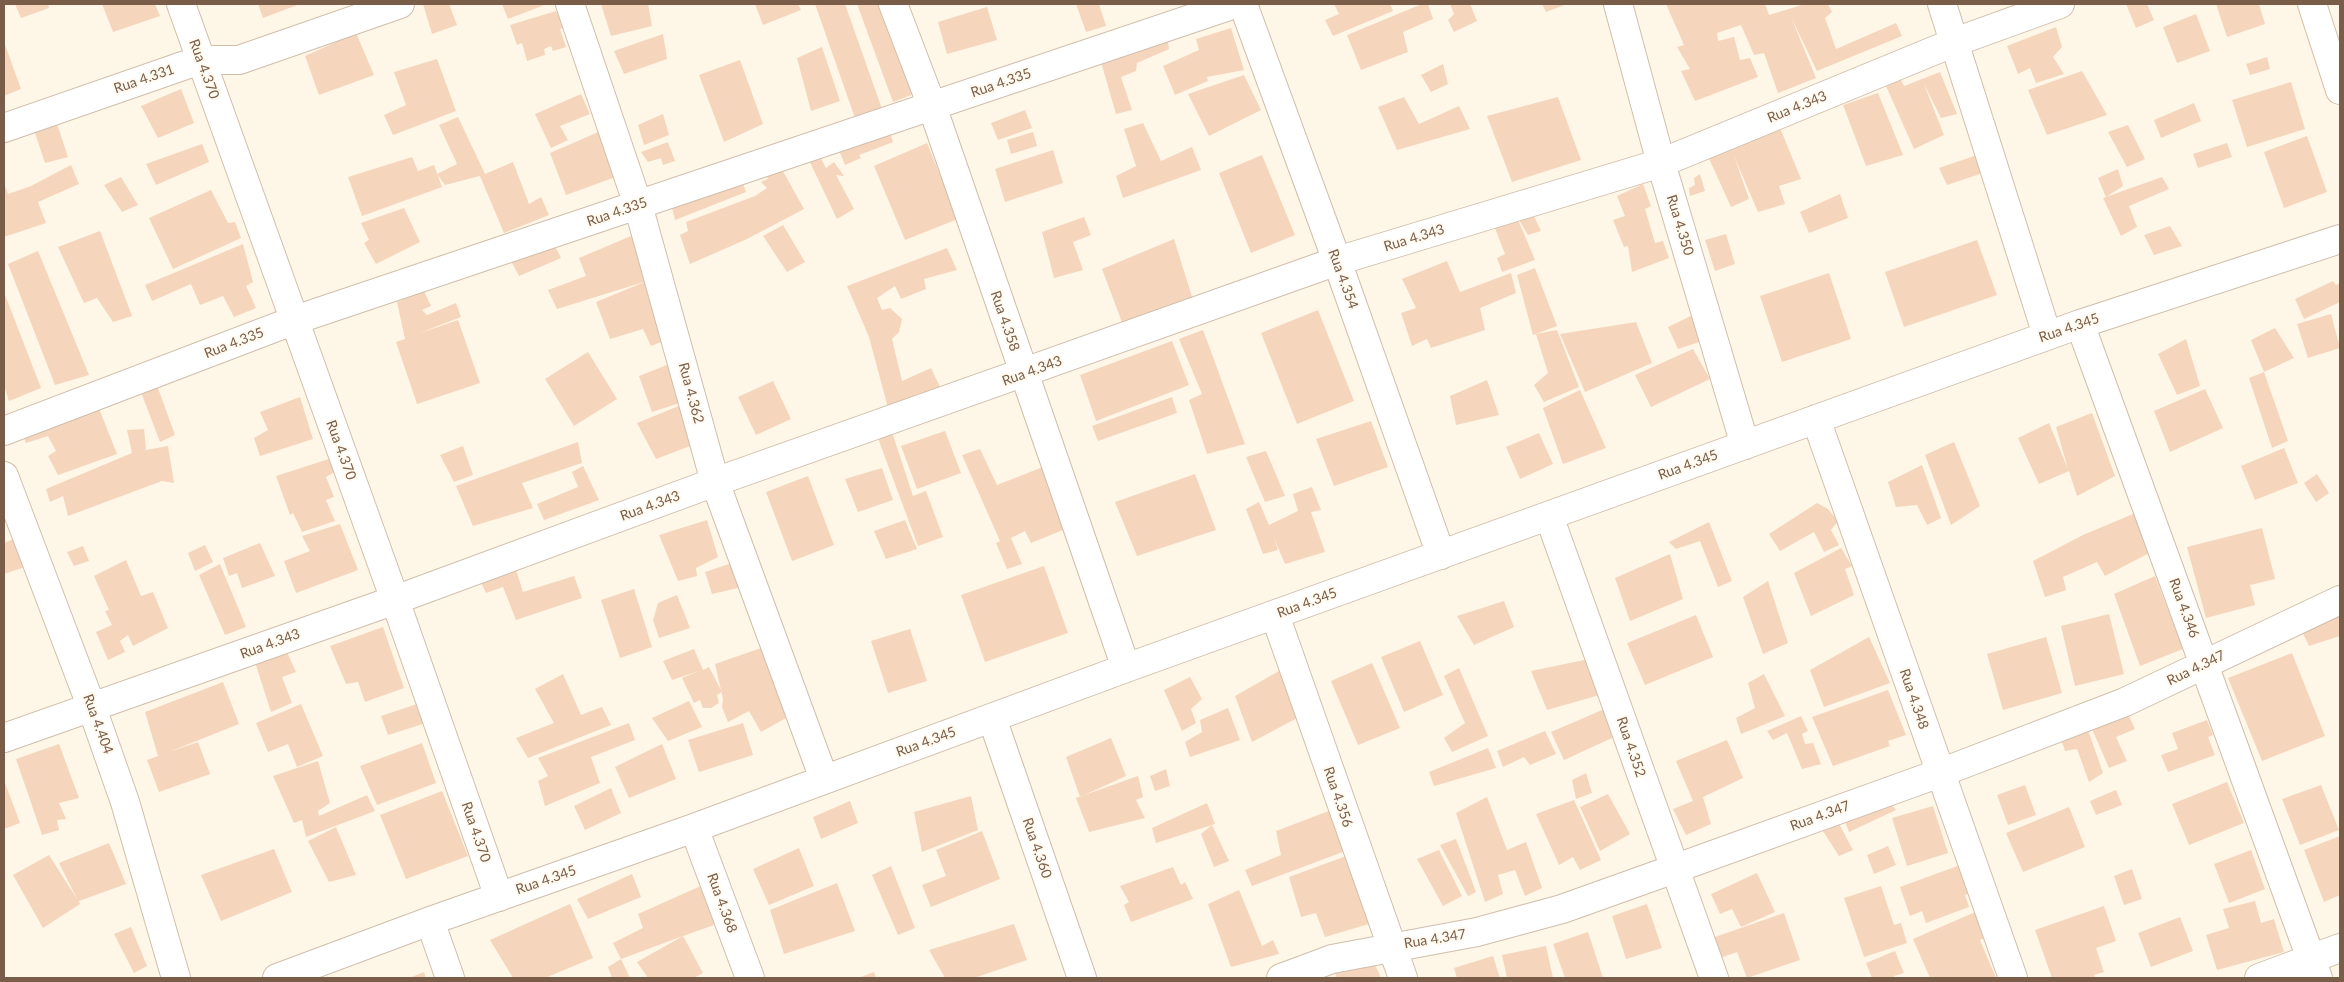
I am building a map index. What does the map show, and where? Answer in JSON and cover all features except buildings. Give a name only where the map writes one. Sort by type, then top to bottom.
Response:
[{"type":"street","name":"Rua 4.370","points":[[181,4],[395,600],[499,897]]},
{"type":"street","name":"Rua 4.331","points":[[4,128],[200,60],[240,60],[400,4]]},
{"type":"street","name":"Rua 4.362","points":[[570,4],[638,205],[715,482],[824,779]]},
{"type":"street","name":"Rua 4.358","points":[[893,4],[932,106],[1126,668]]},
{"type":"street","name":"Rua 4.335","points":[[4,431],[295,320],[1235,4]]},
{"type":"street","name":"Rua 4.354","points":[[1243,4],[1337,262],[1440,555]]},
{"type":"street","name":"Rua 4.350","points":[[1618,4],[1661,163],[1745,444]]},
{"type":"street","points":[[1942,4],[2047,335]]},
{"type":"street","name":"Rua 4.343","points":[[4,738],[395,600],[715,482],[1337,262],[1661,163],[1955,42],[2060,4]]},
{"type":"street","points":[[2312,4],[2340,90]]},
{"type":"street","name":"Rua 4.345","points":[[278,978],[430,921],[694,828],[1126,668],[2047,335],[2340,239]]},
{"type":"street","name":"Rua 4.346","points":[[2080,324],[2314,969]]},
{"type":"street","name":"Rua 4.348","points":[[1816,419],[2013,978]]},
{"type":"street","name":"Rua 4.404","points":[[4,476],[92,708],[125,802],[176,978]]},
{"type":"street","name":"Rua 4.352","points":[[1549,516],[1714,978]]},
{"type":"street","name":"Rua 4.347","points":[[1281,978],[1332,959],[1391,946],[1478,932],[1562,909],[1940,773],[2125,702],[2340,600]]},
{"type":"street","name":"Rua 4.356","points":[[1274,615],[1403,978]]},
{"type":"street","name":"Rua 4.360","points":[[992,718],[1082,978]]},
{"type":"street","name":"Rua 4.368","points":[[694,828],[750,978]]},
{"type":"street","points":[[430,921],[450,978]]},
{"type":"street","points":[[2259,978],[2314,969],[2340,948]]}]
